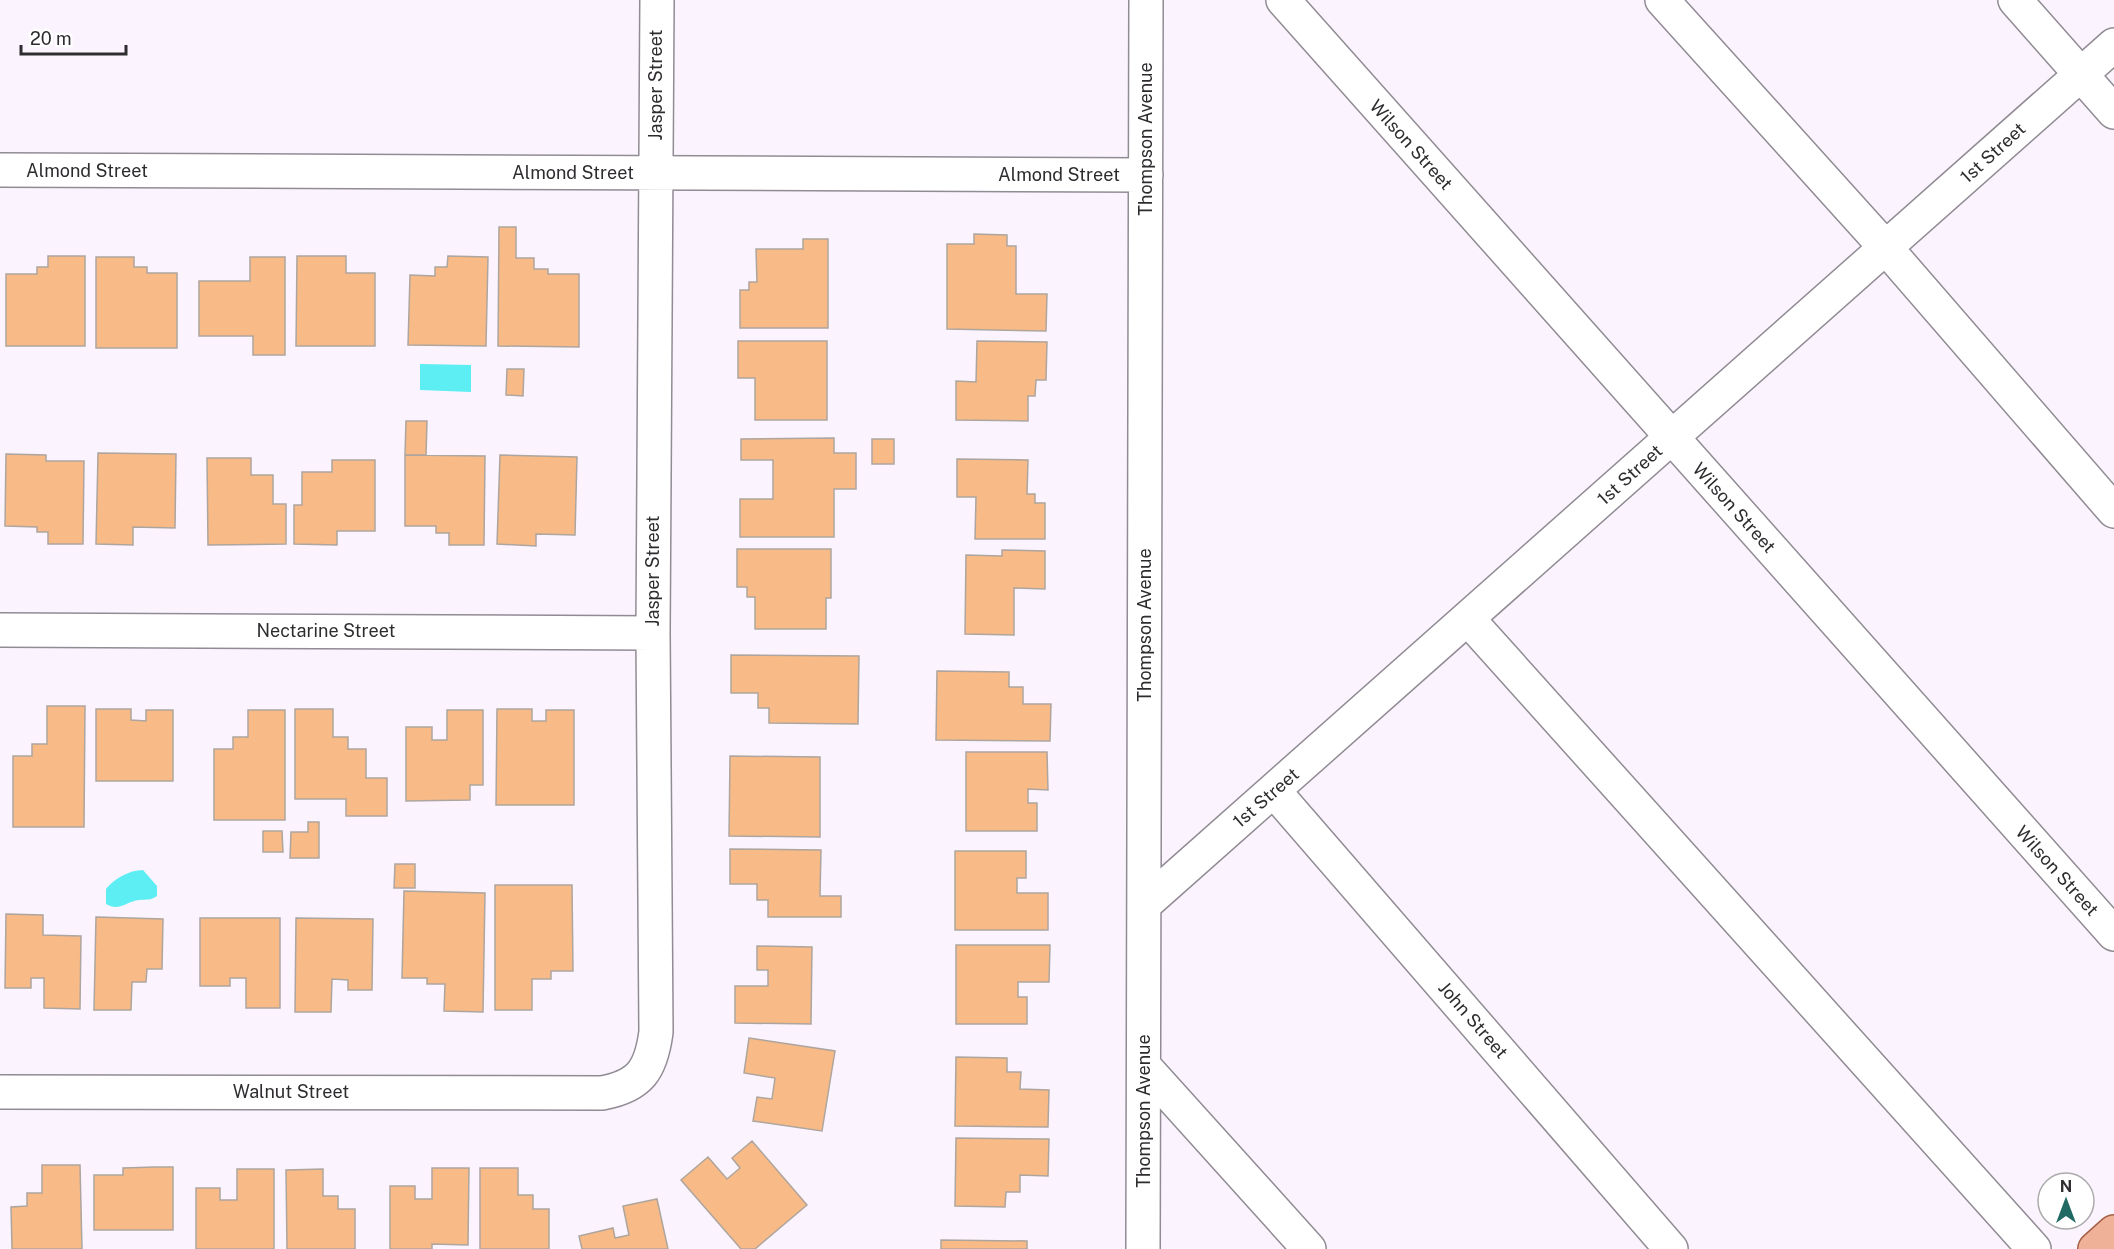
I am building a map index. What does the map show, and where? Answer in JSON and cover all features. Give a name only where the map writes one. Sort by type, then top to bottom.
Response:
[{"type":"main road","points":[[2095,1249],[2114,1232]]},
{"type":"street","name":"Jasper Street","points":[[582,1093],[621,1089],[638,1079],[648,1066],[654,1050],[656,1032],[653,633],[657,0]]},
{"type":"street","name":"Thompson Avenue","points":[[1143,1249],[1146,0]]},
{"type":"street","name":"Wilson Street","points":[[1283,0],[2114,934]]},
{"type":"street","points":[[1662,0],[1886,248],[2114,511]]},
{"type":"street","points":[[2015,0],[2114,112]]},
{"type":"street","name":"1st Street","points":[[1144,905],[2114,45]]},
{"type":"street","name":"Almond Street","points":[[0,170],[1146,175]]},
{"type":"street","points":[[1468,619],[2034,1249]]},
{"type":"street","name":"Nectarine Street","points":[[0,630],[653,633]]},
{"type":"street","name":"John Street","points":[[1274,791],[1671,1249]]},
{"type":"street","points":[[1144,1066],[1309,1249]]},
{"type":"street","name":"Walnut Street","points":[[0,1092],[582,1093]]},
{"type":"water","points":[[420,364],[471,365],[471,392],[420,390]]},
{"type":"water","points":[[143,870],[157,886],[157,896],[119,907],[106,904],[106,889],[109,885],[127,873]]},
{"type":"building","points":[[499,227],[516,227],[516,258],[534,258],[534,269],[548,269],[548,274],[579,274],[579,347],[498,346]]},
{"type":"building","points":[[974,234],[1007,235],[1007,246],[1016,246],[1016,294],[1047,294],[1046,331],[947,329],[947,244],[974,244]]},
{"type":"building","points":[[803,239],[828,239],[828,328],[740,328],[740,290],[749,290],[749,282],[757,282],[756,249],[803,249]]},
{"type":"building","points":[[48,256],[85,256],[85,346],[6,346],[6,274],[37,274],[37,267],[48,267]]},
{"type":"building","points":[[297,256],[346,256],[346,273],[375,273],[375,346],[296,346]]},
{"type":"building","points":[[448,256],[488,257],[486,346],[408,345],[410,275],[435,276],[435,267],[447,267]]},
{"type":"building","points":[[96,257],[134,257],[134,267],[147,267],[147,273],[177,273],[177,348],[96,348]]},
{"type":"building","points":[[250,257],[285,257],[285,355],[253,355],[253,336],[199,336],[199,281],[250,281]]},
{"type":"building","points":[[738,341],[827,341],[827,420],[755,420],[755,378],[738,378]]},
{"type":"building","points":[[977,341],[1047,342],[1046,380],[1036,380],[1035,396],[1028,396],[1028,421],[956,420],[956,381],[976,382]]},
{"type":"building","points":[[507,369],[524,369],[523,396],[506,395]]},
{"type":"building","points":[[406,421],[427,421],[426,455],[405,455]]},
{"type":"building","points":[[834,438],[834,453],[856,453],[856,489],[834,489],[834,537],[740,537],[740,499],[773,499],[773,460],[741,460],[741,439]]},
{"type":"building","points":[[872,439],[894,439],[894,464],[872,464]]},
{"type":"building","points":[[98,453],[176,454],[175,528],[133,527],[133,545],[96,544]]},
{"type":"building","points":[[6,454],[46,455],[46,461],[84,461],[83,544],[48,544],[48,532],[37,532],[37,527],[5,526]]},
{"type":"building","points":[[405,455],[485,456],[484,545],[449,545],[449,533],[436,533],[436,526],[405,526]]},
{"type":"building","points":[[500,455],[577,457],[575,535],[536,534],[536,546],[497,544]]},
{"type":"building","points":[[207,458],[251,458],[251,475],[273,475],[273,504],[286,504],[286,544],[208,545]]},
{"type":"building","points":[[957,459],[1028,460],[1027,494],[1035,494],[1035,503],[1045,503],[1045,539],[975,539],[976,497],[957,497]]},
{"type":"building","points":[[332,460],[375,460],[375,531],[337,531],[337,545],[294,544],[294,505],[302,505],[302,472],[332,472]]},
{"type":"building","points":[[737,549],[831,549],[831,598],[826,598],[826,629],[755,629],[755,597],[747,597],[747,587],[737,587]]},
{"type":"building","points":[[1002,550],[1045,551],[1045,589],[1014,588],[1014,635],[965,634],[966,555],[1002,556]]},
{"type":"building","points":[[731,655],[859,656],[858,724],[769,723],[769,708],[758,708],[758,693],[731,693]]},
{"type":"building","points":[[937,671],[1009,672],[1009,687],[1023,687],[1023,704],[1051,704],[1050,741],[936,740]]},
{"type":"building","points":[[47,706],[85,706],[84,827],[13,827],[13,756],[32,756],[32,744],[47,744]]},
{"type":"building","points":[[96,709],[131,709],[131,720],[146,721],[146,710],[173,710],[173,781],[96,781]]},
{"type":"building","points":[[295,709],[333,709],[333,737],[348,737],[348,749],[366,749],[366,778],[387,778],[387,816],[346,816],[346,799],[295,799]]},
{"type":"building","points":[[497,709],[532,709],[532,721],[546,721],[546,710],[574,710],[574,805],[496,805]]},
{"type":"building","points":[[248,710],[285,710],[285,820],[214,820],[214,749],[233,749],[233,737],[248,737]]},
{"type":"building","points":[[447,710],[483,710],[483,785],[470,785],[470,800],[406,801],[406,727],[432,727],[432,740],[447,740]]},
{"type":"building","points":[[966,752],[1047,752],[1048,790],[1028,789],[1028,803],[1037,803],[1037,831],[966,831]]},
{"type":"building","points":[[730,756],[820,757],[820,837],[729,836]]},
{"type":"building","points":[[308,822],[319,822],[319,858],[290,858],[291,832],[308,832]]},
{"type":"building","points":[[263,831],[282,831],[283,852],[263,852]]},
{"type":"building","points":[[730,849],[821,850],[820,896],[841,896],[841,917],[768,917],[768,900],[757,900],[757,884],[730,884]]},
{"type":"building","points":[[955,851],[1026,851],[1026,878],[1017,878],[1017,893],[1048,893],[1048,930],[955,930]]},
{"type":"building","points":[[395,864],[415,864],[415,888],[394,888]]},
{"type":"building","points":[[495,885],[572,885],[573,971],[551,971],[551,979],[532,979],[532,1010],[495,1010]]},
{"type":"building","points":[[404,891],[485,893],[483,1012],[444,1011],[445,984],[427,984],[427,978],[402,978]]},
{"type":"building","points":[[6,914],[43,915],[43,935],[81,936],[80,1009],[44,1008],[44,978],[31,978],[31,988],[5,988]]},
{"type":"building","points":[[96,917],[163,919],[162,969],[147,969],[146,982],[132,982],[131,1010],[94,1010]]},
{"type":"building","points":[[200,918],[280,918],[280,1008],[246,1008],[246,978],[230,978],[230,986],[200,986]]},
{"type":"building","points":[[296,918],[373,919],[372,990],[348,990],[348,980],[332,979],[331,1012],[295,1012]]},
{"type":"building","points":[[956,945],[1050,945],[1049,982],[1018,982],[1018,997],[1027,997],[1027,1024],[956,1024]]},
{"type":"building","points":[[757,946],[812,947],[811,1024],[735,1023],[735,986],[768,986],[768,970],[757,970]]},
{"type":"building","points":[[749,1038],[835,1051],[822,1131],[753,1121],[757,1097],[772,1099],[775,1078],[744,1073]]},
{"type":"building","points":[[956,1057],[1007,1058],[1007,1072],[1021,1072],[1020,1089],[1049,1090],[1048,1127],[955,1126]]},
{"type":"building","points":[[956,1138],[1049,1139],[1048,1176],[1020,1175],[1020,1192],[1006,1192],[1005,1207],[955,1206]]},
{"type":"building","points":[[752,1141],[807,1205],[755,1249],[741,1249],[681,1180],[708,1157],[727,1179],[740,1168],[732,1158]]},
{"type":"building","points":[[42,1165],[80,1165],[82,1249],[12,1249],[11,1207],[27,1206],[27,1193],[42,1193]]},
{"type":"building","points":[[173,1167],[173,1230],[94,1230],[94,1175],[123,1175],[123,1168]]},
{"type":"building","points":[[432,1168],[469,1168],[468,1245],[432,1244],[432,1249],[390,1249],[390,1186],[415,1186],[415,1199],[432,1199]]},
{"type":"building","points":[[480,1168],[518,1168],[518,1195],[533,1195],[533,1209],[549,1209],[549,1249],[480,1249]]},
{"type":"building","points":[[237,1169],[274,1169],[274,1249],[196,1249],[196,1188],[220,1188],[220,1200],[237,1200]]},
{"type":"building","points":[[323,1169],[323,1196],[338,1196],[338,1209],[355,1209],[355,1249],[287,1249],[286,1170]]},
{"type":"building","points":[[657,1199],[668,1249],[582,1249],[579,1236],[613,1228],[615,1238],[629,1235],[623,1206]]},
{"type":"building","points":[[941,1240],[1027,1241],[1027,1249],[941,1249]]}]
